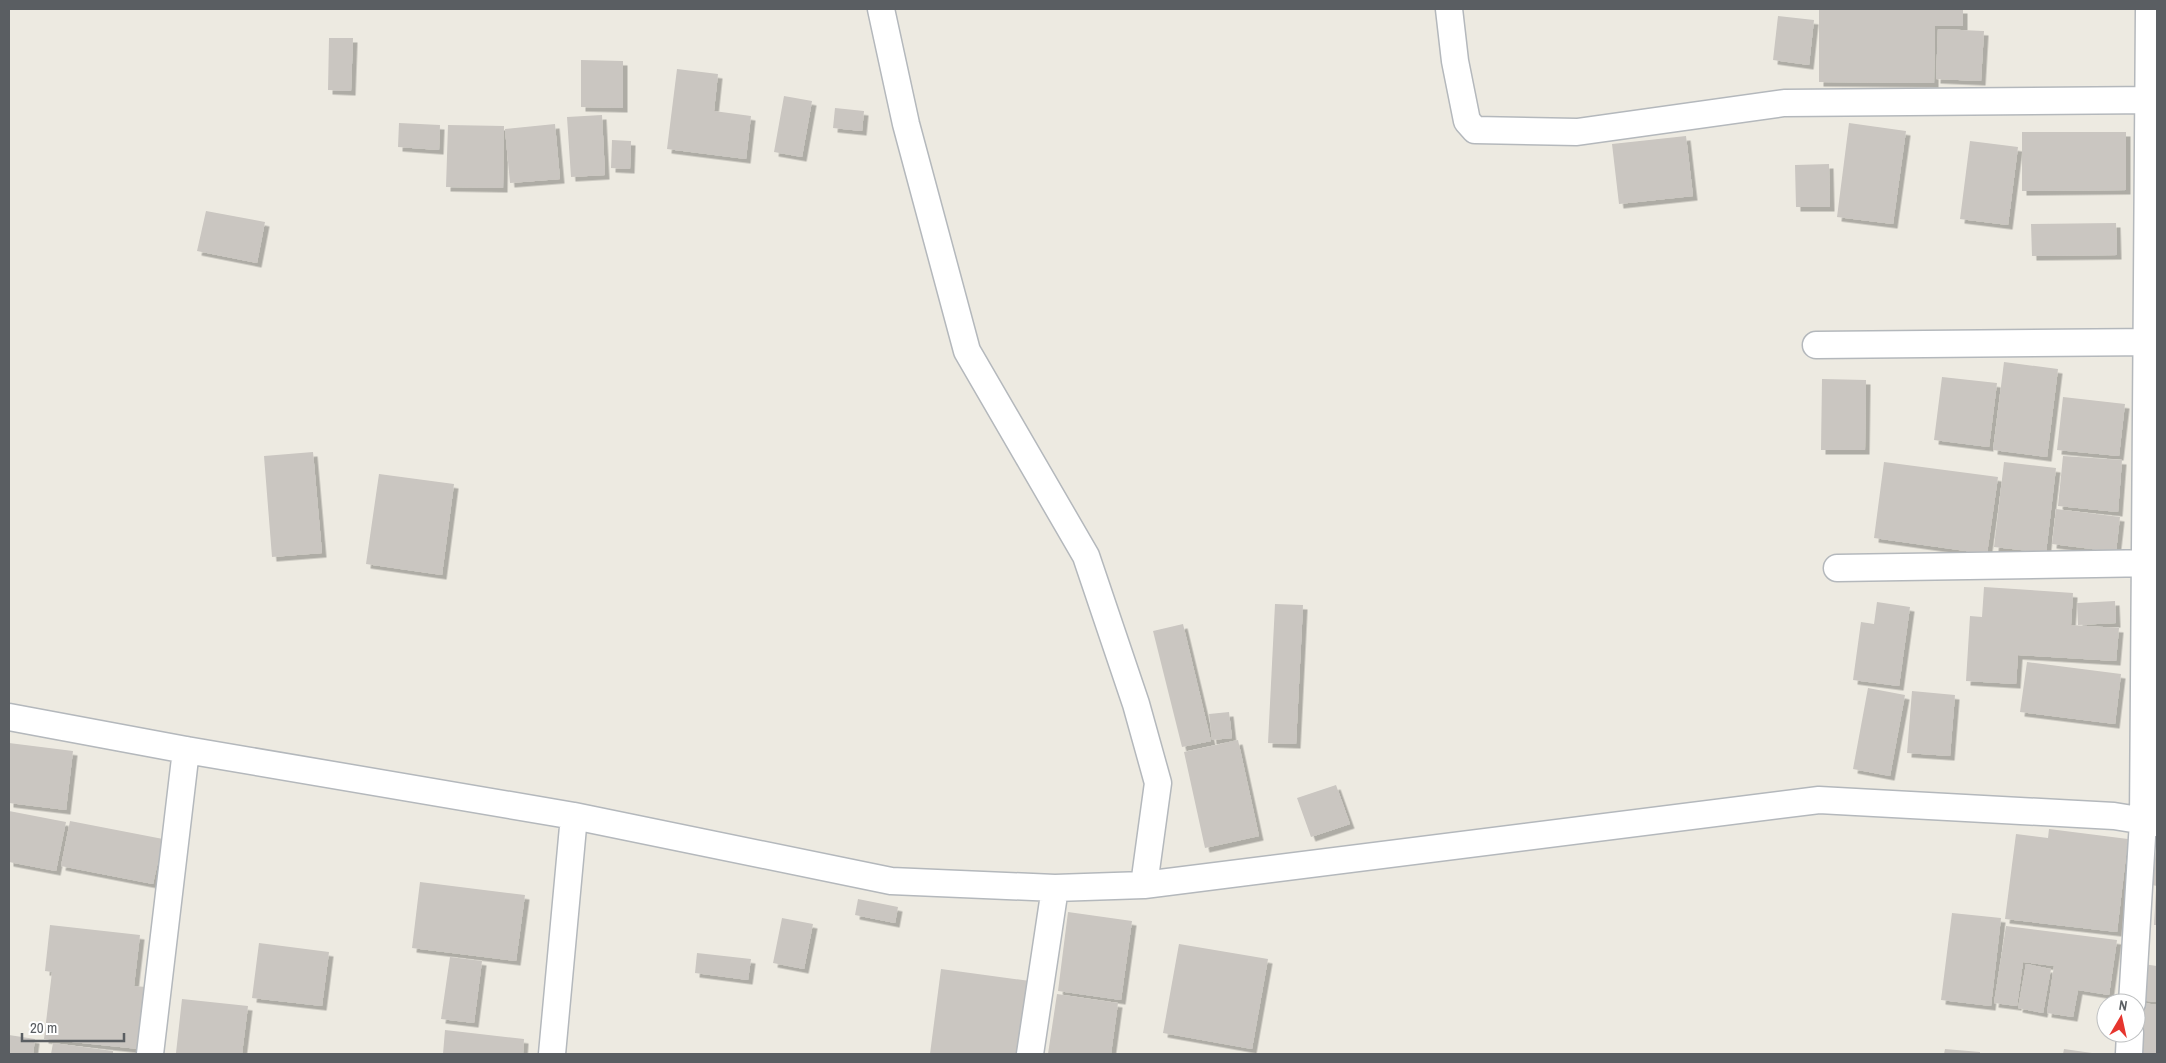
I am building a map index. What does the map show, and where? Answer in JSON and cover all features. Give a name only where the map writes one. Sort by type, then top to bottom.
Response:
[{"type":"street","points":[[881,9],[906,124],[967,351],[1086,556],[1136,704],[1158,783],[1144,885]]},
{"type":"street","points":[[1449,9],[1455,61],[1467,121],[1475,130],[1578,132],[1784,102],[2153,100]]},
{"type":"street","points":[[2133,993],[2150,822],[2153,100],[2149,9]]},
{"type":"street","points":[[1816,345],[2152,342]]},
{"type":"street","points":[[1837,568],[2151,562]]},
{"type":"street","points":[[9,717],[186,750],[574,816],[891,881],[1055,888],[1144,885],[1819,800],[2114,816],[2150,822]]},
{"type":"street","points":[[150,1054],[186,750]]},
{"type":"street","points":[[552,1054],[574,816]]},
{"type":"street","points":[[1030,1054],[1055,888]]},
{"type":"building","points":[[1819,9],[1963,9],[1963,26],[1935,26],[1934,83],[1819,82]]},
{"type":"building","points":[[1778,16],[1814,20],[1809,65],[1773,60]]},
{"type":"building","points":[[1938,29],[1984,31],[1981,81],[1936,79]]},
{"type":"building","points":[[329,38],[353,38],[351,91],[328,90]]},
{"type":"building","points":[[581,60],[623,61],[623,108],[581,107]]},
{"type":"building","points":[[677,69],[718,74],[714,111],[751,116],[746,159],[667,149]]},
{"type":"building","points":[[784,96],[812,101],[802,157],[774,152]]},
{"type":"building","points":[[835,108],[864,111],[862,131],[833,128]]},
{"type":"building","points":[[602,115],[605,175],[571,177],[567,117]]},
{"type":"building","points":[[399,123],[440,125],[439,150],[398,147]]},
{"type":"building","points":[[1849,123],[1906,131],[1893,224],[1837,217]]},
{"type":"building","points":[[555,124],[560,179],[510,183],[505,129]]},
{"type":"building","points":[[448,125],[504,126],[503,188],[446,187]]},
{"type":"building","points":[[2022,132],[2126,132],[2126,190],[2022,191]]},
{"type":"building","points":[[1686,136],[1693,196],[1619,204],[1612,144]]},
{"type":"building","points":[[612,140],[631,141],[630,169],[611,168]]},
{"type":"building","points":[[1970,141],[2018,147],[2008,225],[1960,219]]},
{"type":"building","points":[[1829,164],[1830,207],[1796,207],[1795,165]]},
{"type":"building","points":[[206,211],[265,222],[257,263],[197,251]]},
{"type":"building","points":[[2116,223],[2117,255],[2032,256],[2031,224]]},
{"type":"building","points":[[2004,362],[2058,369],[2047,457],[1993,450]]},
{"type":"building","points":[[1942,377],[1997,383],[1989,447],[1934,440]]},
{"type":"building","points":[[1822,379],[1866,380],[1865,450],[1821,450]]},
{"type":"building","points":[[2063,397],[2125,404],[2119,456],[2057,450]]},
{"type":"building","points":[[313,452],[322,553],[272,557],[264,456]]},
{"type":"building","points":[[2063,456],[2122,460],[2118,512],[2058,506]]},
{"type":"building","points":[[1884,462],[1998,477],[1987,554],[1874,538]]},
{"type":"building","points":[[2004,462],[2056,468],[2046,553],[1994,547]]},
{"type":"building","points":[[379,474],[454,484],[442,575],[366,564]]},
{"type":"building","points":[[2056,509],[2120,517],[2116,552],[2052,544]]},
{"type":"building","points":[[1984,587],[2073,593],[2071,625],[2119,628],[2116,661],[2018,655],[2016,684],[1966,681],[1970,616],[1982,617]]},
{"type":"building","points":[[2115,601],[2116,623],[2078,625],[2077,603]]},
{"type":"building","points":[[1877,602],[1910,607],[1899,686],[1853,680],[1861,622],[1874,624]]},
{"type":"building","points":[[1275,604],[1303,605],[1296,744],[1268,743]]},
{"type":"building","points":[[1183,624],[1211,741],[1182,747],[1153,631]]},
{"type":"building","points":[[2027,662],[2121,674],[2115,724],[2020,712]]},
{"type":"building","points":[[1868,688],[1905,695],[1890,776],[1853,769]]},
{"type":"building","points":[[1912,691],[1955,695],[1950,756],[1907,753]]},
{"type":"building","points":[[1229,712],[1232,738],[1212,740],[1209,714]]},
{"type":"building","points":[[1238,740],[1259,836],[1205,848],[1184,752]]},
{"type":"building","points":[[9,743],[73,751],[66,810],[9,803]]},
{"type":"building","points":[[1336,785],[1350,824],[1311,837],[1297,798]]},
{"type":"building","points":[[9,811],[66,822],[56,871],[9,862]]},
{"type":"building","points":[[70,821],[163,839],[153,884],[61,866]]},
{"type":"building","points":[[2049,829],[2128,839],[2117,932],[2005,919],[2016,834],[2048,838]]},
{"type":"building","points":[[2157,851],[2157,886],[2152,885]]},
{"type":"building","points":[[420,882],[525,895],[516,961],[412,948]]},
{"type":"building","points":[[2156,890],[2157,925],[2154,925]]},
{"type":"building","points":[[858,899],[898,907],[895,923],[855,915]]},
{"type":"building","points":[[1068,912],[1132,921],[1121,1000],[1058,991]]},
{"type":"building","points":[[1952,913],[2001,918],[1991,1006],[1941,1000]]},
{"type":"building","points":[[782,918],[813,924],[804,969],[773,963]]},
{"type":"building","points":[[50,925],[140,935],[134,986],[146,987],[139,1049],[44,1039],[52,972],[45,971]]},
{"type":"building","points":[[2006,926],[2117,940],[2109,993],[2078,990],[2073,1017],[2047,1013],[2054,966],[2023,962],[2017,1006],[1994,1003]]},
{"type":"building","points":[[259,943],[329,952],[322,1006],[252,998]]},
{"type":"building","points":[[1179,944],[1268,959],[1252,1049],[1163,1033]]},
{"type":"building","points":[[697,953],[751,959],[748,980],[695,973]]},
{"type":"building","points":[[450,957],[482,961],[474,1023],[441,1019]]},
{"type":"building","points":[[2026,964],[2051,969],[2043,1013],[2018,1008]]},
{"type":"building","points":[[2143,964],[2157,966],[2157,1002],[2146,1001],[2146,993],[2139,993]]},
{"type":"building","points":[[941,969],[1030,981],[1021,1054],[930,1054]]},
{"type":"building","points":[[1057,994],[1118,1003],[1111,1054],[1048,1054]]},
{"type":"building","points":[[182,999],[248,1006],[242,1054],[176,1053]]},
{"type":"building","points":[[2146,1003],[2157,1005],[2157,1054],[2137,1054],[2139,1043],[2146,1043]]},
{"type":"building","points":[[445,1030],[524,1039],[523,1054],[443,1054]]},
{"type":"building","points":[[9,1035],[35,1039],[33,1054],[9,1054]]},
{"type":"building","points":[[53,1043],[113,1051],[113,1054],[51,1054]]},
{"type":"building","points":[[1945,1049],[1980,1052],[1980,1054],[1944,1054]]},
{"type":"building","points":[[2064,1049],[2092,1053],[2092,1054],[2063,1054]]}]
